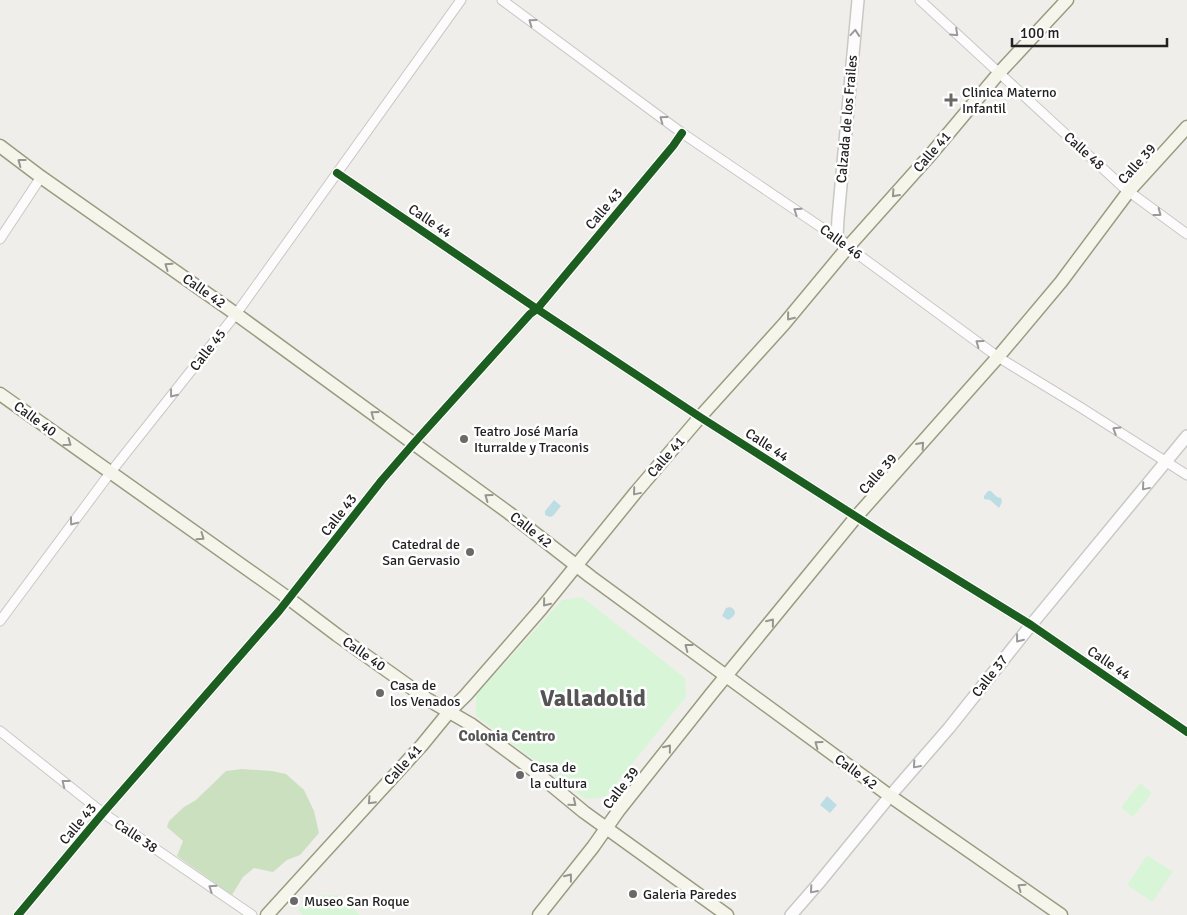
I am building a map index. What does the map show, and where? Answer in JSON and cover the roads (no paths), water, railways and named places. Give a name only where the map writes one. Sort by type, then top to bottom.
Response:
[{"type":"main road","name":"Calle 41","points":[[267,915],[466,695],[700,417],[784,324],[999,73],[1067,0]]},
{"type":"main road","name":"Calle 39","points":[[539,915],[606,828],[856,517],[998,357],[1061,282],[1129,191],[1187,127]]},
{"type":"main road","name":"Calle 42","points":[[0,146],[414,443],[727,677],[890,796],[1061,915]]},
{"type":"main road","name":"Calle 40","points":[[0,394],[427,699],[472,725],[533,770],[584,812],[728,915]]},
{"type":"street","name":"Calle 45","points":[[0,621],[110,473],[236,314],[461,0]]},
{"type":"street","name":"Calle 46","points":[[502,0],[682,133],[837,238],[998,357],[1187,475]]},
{"type":"street","name":"Calzada de los Frailes","points":[[837,238],[858,0]]},
{"type":"street","name":"Calle 48","points":[[920,0],[1129,191],[1187,234]]},
{"type":"street","name":"Calle 43","points":[[18,915],[103,813],[279,611],[382,480],[530,314],[537,309],[682,133]]},
{"type":"street","name":"Calle 44","points":[[337,173],[700,417],[856,517],[1031,625],[1187,732]]},
{"type":"street","points":[[0,239],[41,177]]},
{"type":"street","name":"Calle 37","points":[[792,915],[949,728],[1031,625],[1187,436]]},
{"type":"street","name":"Calle 38","points":[[0,732],[103,813],[252,915]]},
{"type":"water","points":[[988,491],[1001,498],[1002,502],[999,508],[990,500],[984,499]]},
{"type":"water","points":[[554,500],[561,506],[553,516],[545,515],[545,511]]},
{"type":"water","points":[[730,607],[735,612],[734,616],[728,620],[722,616],[726,608]]},
{"type":"water","points":[[827,796],[837,805],[830,813],[820,805]]},
{"type":"place","name":"Clinica Materno Infantil","points":[[951,100]]},
{"type":"place","name":"Teatro José María Iturralde y Traconis","points":[[464,439]]},
{"type":"place","name":"Catedral de San Gervasio","points":[[470,552]]},
{"type":"place","name":"Casa de los Venados","points":[[380,693]]},
{"type":"place","name":"Casa de la cultura","points":[[520,775]]},
{"type":"place","name":"Galeria Paredes","points":[[633,894]]},
{"type":"place","name":"Museo San Roque","points":[[294,901]]},
{"type":"district","name":"Valladolid","points":[[593,698]]},
{"type":"district","name":"Colonia Centro","points":[[507,736]]}]
